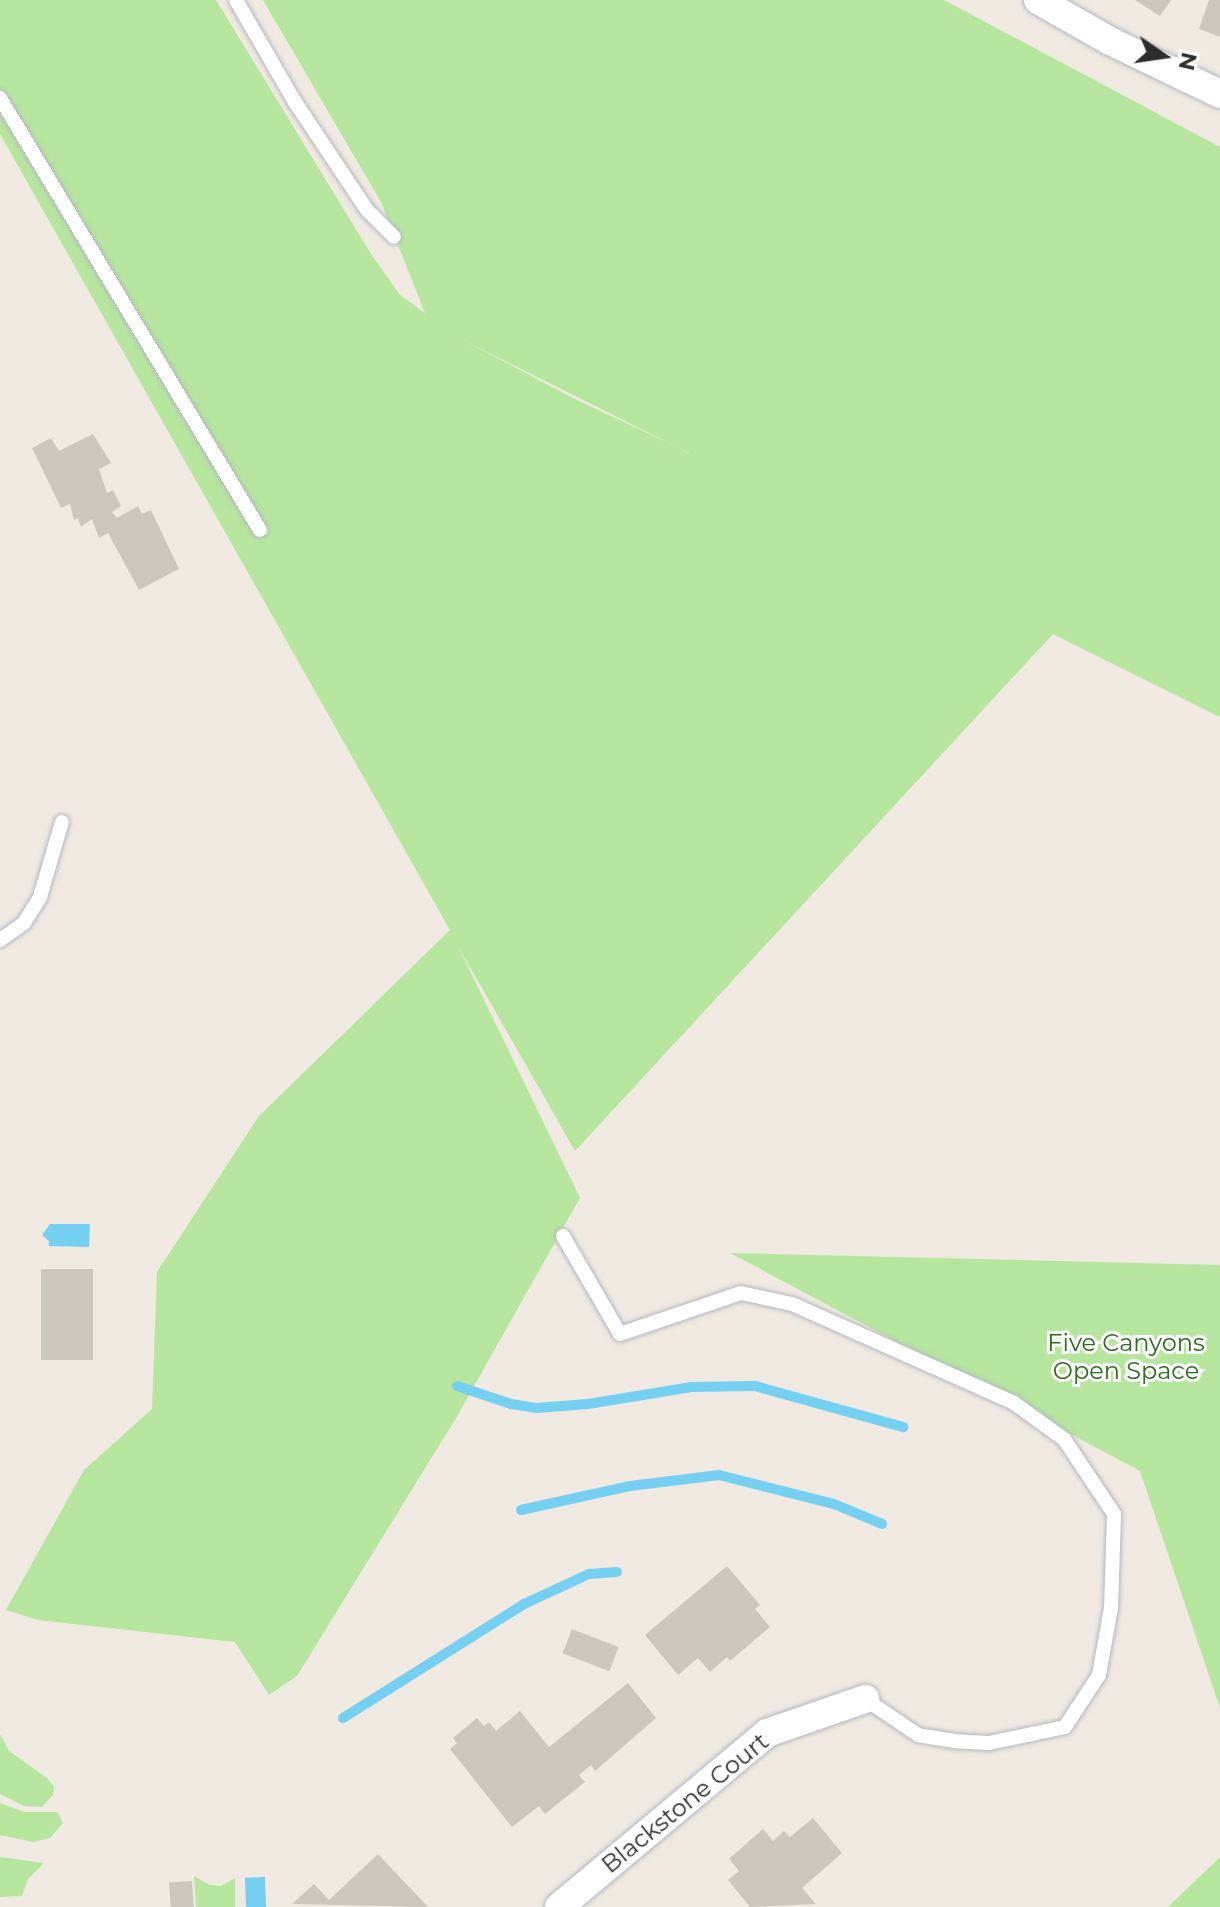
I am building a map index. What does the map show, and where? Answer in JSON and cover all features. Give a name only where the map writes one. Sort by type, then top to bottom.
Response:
[{"type":"street","points":[[1038,0],[1110,41],[1220,94]]},
{"type":"street","name":"Blackstone Court","points":[[559,1907],[767,1733],[865,1699]]},
{"type":"lane","points":[[236,0],[327,150],[367,210],[394,237]]},
{"type":"lane","points":[[0,98],[260,530]]},
{"type":"lane","points":[[0,940],[24,923],[40,897],[62,822]]},
{"type":"lane","points":[[563,1236],[620,1334],[741,1293],[792,1304],[1014,1403],[1064,1439],[1114,1514],[1111,1608],[1099,1675],[1065,1727],[989,1743],[955,1741],[918,1735],[865,1699]]},
{"type":"green space","points":[[0,0],[216,0],[371,254],[400,295],[425,313],[381,202],[263,0],[944,0],[1220,147],[1220,717],[1053,634],[575,1151],[458,946],[580,1198],[456,1418],[297,1676],[269,1695],[235,1642],[38,1620],[6,1610],[84,1470],[152,1409],[157,1272],[259,1116],[450,930],[0,134]],"holes":[[[461,339],[674,445],[577,400]]]},
{"type":"green space","name":"Five Canyons Open Space","points":[[730,1253],[1220,1265],[1220,1708],[1140,1471]]},
{"type":"green space","points":[[0,1734],[9,1751],[47,1778],[54,1787],[53,1795],[42,1807],[24,1806],[0,1794]]},
{"type":"green space","points":[[0,1803],[24,1812],[57,1812],[63,1823],[50,1838],[33,1842],[0,1835]]},
{"type":"green space","points":[[0,1857],[44,1863],[28,1879],[22,1896],[0,1897]]},
{"type":"green space","points":[[1220,1857],[1220,1907],[1168,1907]]},
{"type":"green space","points":[[194,1876],[210,1885],[221,1886],[235,1878],[235,1907],[196,1907]]},
{"type":"water","points":[[50,1224],[90,1224],[89,1247],[49,1246],[49,1241],[42,1235]]},
{"type":"water","points":[[265,1877],[266,1907],[246,1907],[245,1878]]},
{"type":"building","points":[[1135,0],[1171,0],[1160,16]]},
{"type":"building","points":[[1209,0],[1220,0],[1220,37],[1199,29]]},
{"type":"building","points":[[93,434],[111,463],[99,469],[107,493],[113,490],[121,506],[112,512],[117,518],[138,506],[142,514],[151,510],[179,569],[139,590],[108,533],[99,538],[92,519],[81,527],[78,518],[74,520],[70,504],[61,508],[32,448],[51,438],[59,451]]},
{"type":"building","points":[[41,1269],[93,1269],[93,1360],[41,1360]]},
{"type":"building","points":[[727,1566],[760,1605],[755,1609],[770,1627],[730,1661],[727,1657],[710,1672],[698,1658],[678,1675],[645,1635]]},
{"type":"building","points":[[572,1629],[619,1647],[609,1671],[563,1653]]},
{"type":"building","points":[[628,1683],[656,1718],[595,1771],[591,1765],[579,1775],[585,1782],[545,1814],[539,1806],[512,1827],[450,1749],[457,1743],[453,1738],[477,1718],[484,1726],[489,1722],[496,1731],[520,1711],[549,1747]]},
{"type":"building","points":[[813,1818],[842,1853],[802,1888],[816,1904],[750,1907],[728,1880],[739,1871],[729,1859],[763,1829],[773,1841],[784,1831],[790,1837]]},
{"type":"building","points":[[378,1854],[428,1907],[292,1904],[314,1884],[329,1900]]},
{"type":"building","points":[[192,1881],[194,1907],[171,1907],[169,1883]]},
{"type":"waterway","points":[[457,1386],[511,1404],[536,1408],[588,1404],[692,1387],[755,1386],[903,1427]]},
{"type":"waterway","points":[[521,1510],[630,1486],[719,1475],[834,1504],[882,1524]]},
{"type":"waterway","points":[[343,1718],[524,1604],[589,1574],[617,1572]]}]
